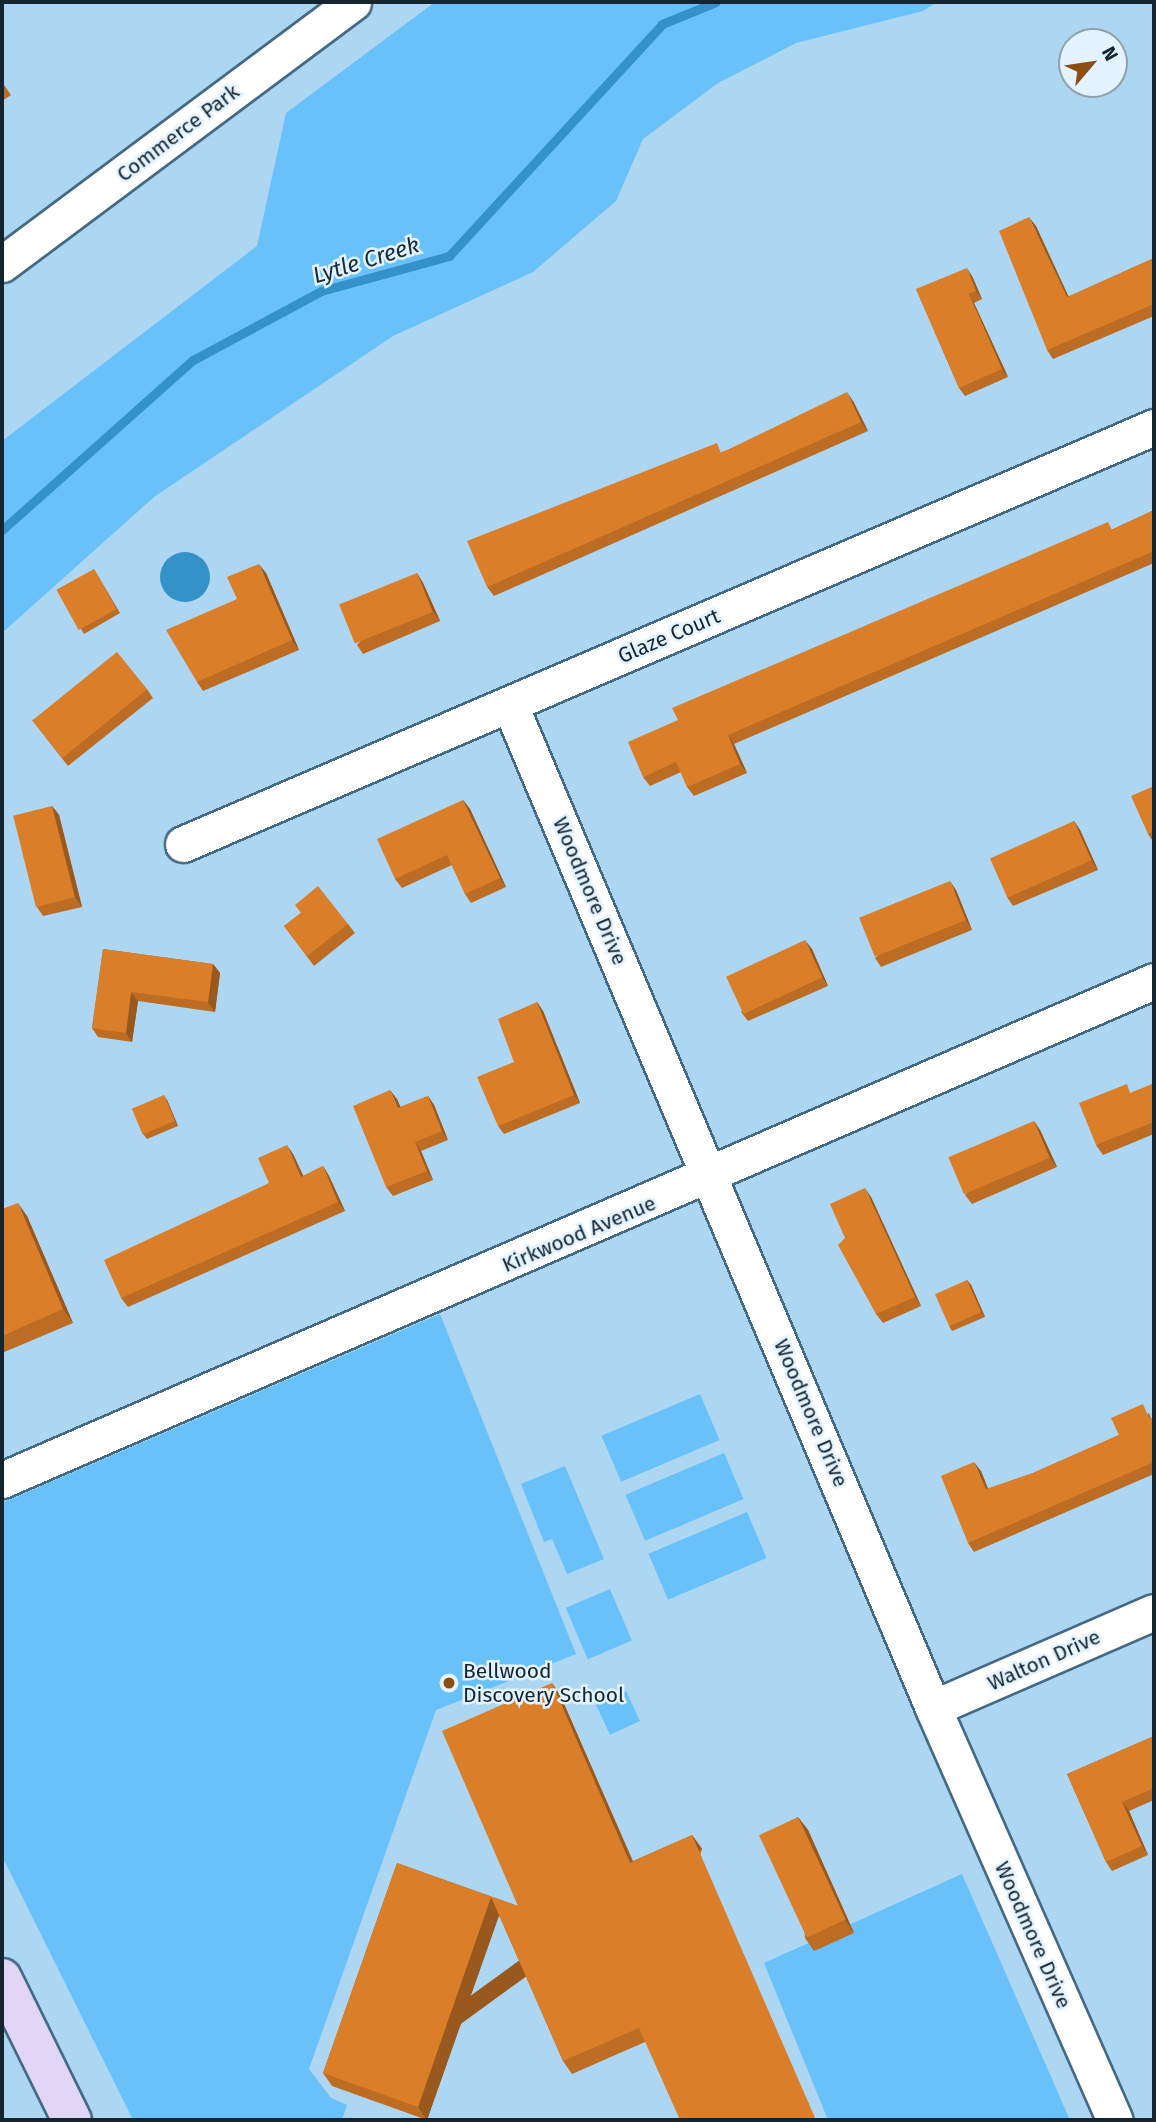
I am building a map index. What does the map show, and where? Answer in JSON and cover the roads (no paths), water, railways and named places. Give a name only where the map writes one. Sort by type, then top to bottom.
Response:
[{"type":"main road","points":[[2,1978],[72,2120]]},
{"type":"street","name":"Commerce Park","points":[[2,264],[353,2]]},
{"type":"street","name":"Glaze Court","points":[[183,844],[1154,427]]},
{"type":"street","name":"Woodmore Drive","points":[[510,705],[713,1177],[933,1708],[1115,2120]]},
{"type":"street","name":"Kirkwood Avenue","points":[[2,1480],[713,1177],[1154,981]]},
{"type":"street","name":"Walton Drive","points":[[933,1708],[1154,1612]]},
{"type":"waterway","name":"Lytle Creek","points":[[2,530],[193,360],[321,291],[449,256],[662,24],[716,2]]},
{"type":"place","name":"Bellwood Discovery School","points":[[449,1683]]}]
